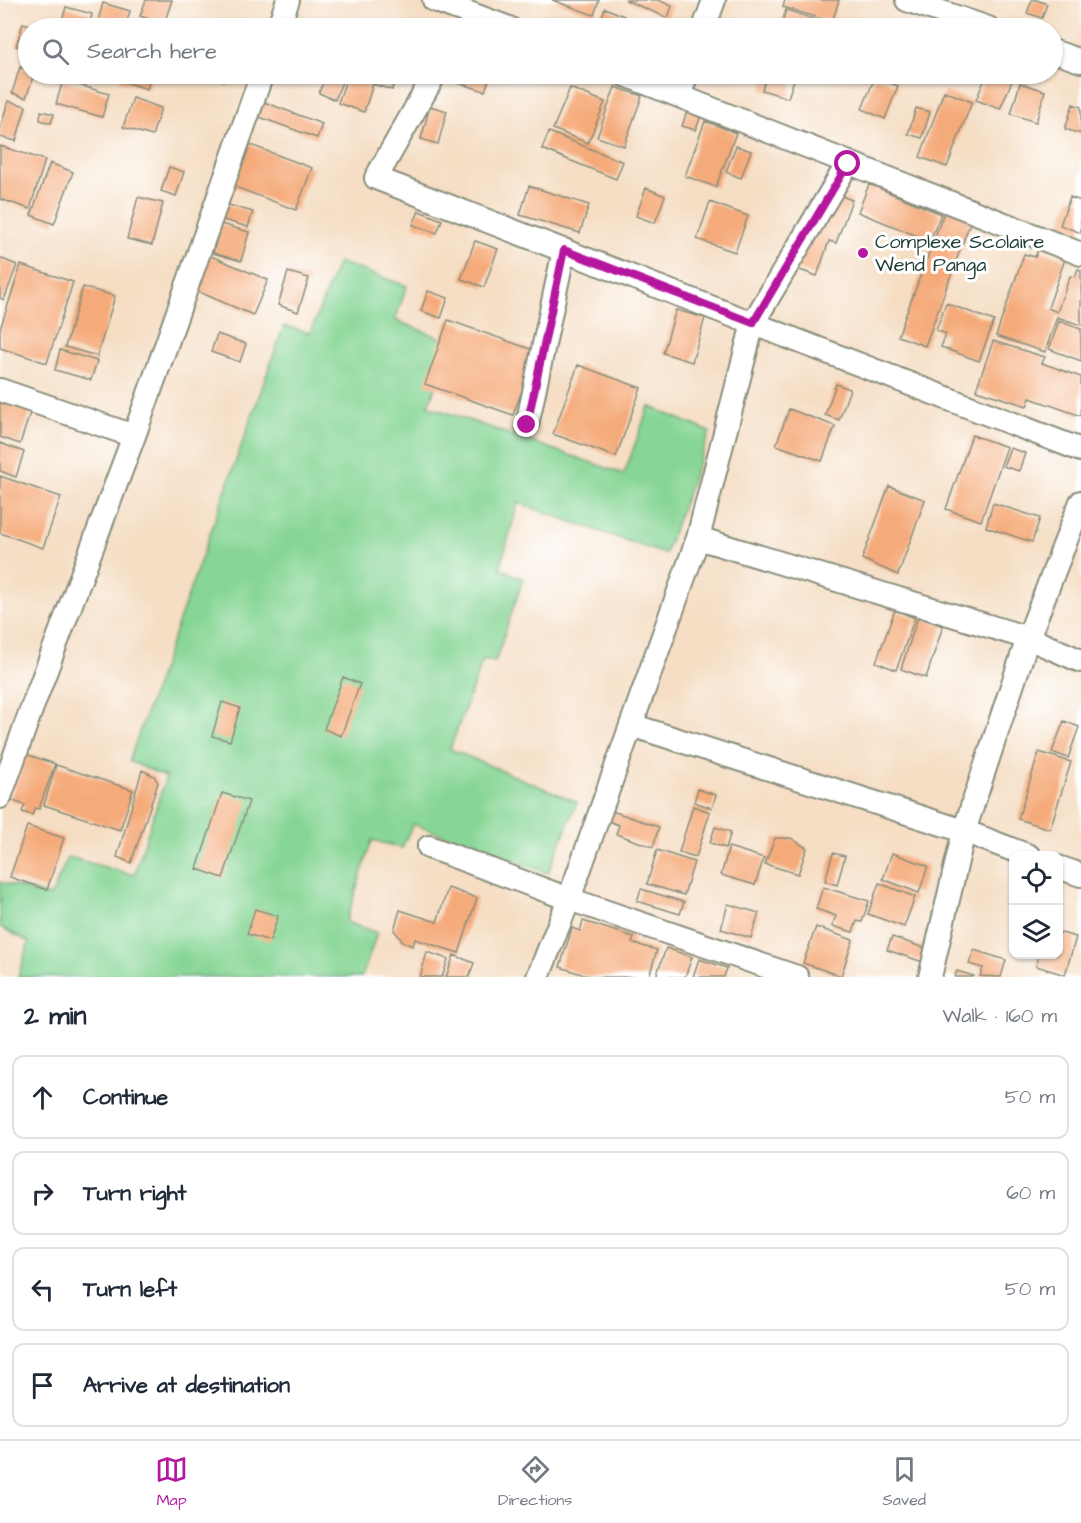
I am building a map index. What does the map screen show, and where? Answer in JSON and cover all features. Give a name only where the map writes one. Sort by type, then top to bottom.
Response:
[{"type":"street","points":[[282,18],[288,0]]},
{"type":"street","points":[[434,0],[461,18]]},
{"type":"street","points":[[708,18],[714,0]]},
{"type":"street","points":[[907,0],[959,18]]},
{"type":"street","points":[[1063,55],[1081,61]]},
{"type":"street","points":[[0,797],[134,436],[258,84]]},
{"type":"street","points":[[429,84],[376,178],[1081,450]]},
{"type":"street","points":[[648,84],[1081,254]]},
{"type":"street","points":[[679,96],[683,84]]},
{"type":"street","points":[[538,977],[569,899],[698,538],[753,323],[848,164]]},
{"type":"street","points":[[527,425],[564,250]]},
{"type":"street","points":[[0,390],[134,436]]},
{"type":"street","points":[[930,977],[964,831],[1028,638],[1081,502]]},
{"type":"street","points":[[698,538],[1028,638],[1081,661]]},
{"type":"street","points":[[632,725],[964,831],[1018,851]]},
{"type":"street","points":[[429,847],[569,899],[797,977]]},
{"type":"street","points":[[1063,868],[1081,875]]},
{"type":"green space","points":[[338,262],[407,286],[395,320],[453,343],[428,406],[624,474],[649,406],[710,432],[665,554],[518,503],[500,568],[523,579],[495,662],[483,659],[450,749],[577,802],[548,873],[413,824],[402,848],[372,840],[346,922],[377,933],[362,977],[18,977],[29,942],[0,927],[0,882],[51,896],[68,857],[134,875],[166,777],[129,761],[284,326],[310,333]]},
{"type":"building","points":[[146,0],[172,0],[166,18],[140,16]]},
{"type":"building","points":[[552,0],[599,0],[594,15]]},
{"type":"building","points":[[625,0],[658,0],[672,6],[668,18]]},
{"type":"building","points":[[785,0],[839,0],[833,18],[819,18],[783,7]]},
{"type":"building","points":[[1032,0],[1047,4],[1042,18],[1027,13]]},
{"type":"building","points":[[103,3],[130,11],[128,18],[99,18]]},
{"type":"building","points":[[66,7],[92,14],[91,18],[63,18]]},
{"type":"building","points":[[605,8],[624,16],[623,18],[601,18]]},
{"type":"building","points":[[786,10],[810,18],[783,18]]},
{"type":"building","points":[[18,74],[18,84],[31,84],[26,98],[12,93]]},
{"type":"building","points":[[62,84],[76,84],[109,94],[102,117],[56,104]]},
{"type":"building","points":[[131,84],[149,84],[147,89]]},
{"type":"building","points":[[322,84],[341,84],[335,100],[319,93]]},
{"type":"building","points":[[345,84],[373,84],[364,112],[338,103]]},
{"type":"building","points":[[373,84],[394,84],[392,90]]},
{"type":"building","points":[[461,84],[487,84],[485,91]]},
{"type":"building","points":[[764,84],[793,84],[788,98],[762,90]]},
{"type":"building","points":[[872,84],[898,86],[885,119],[862,109]]},
{"type":"building","points":[[983,84],[1011,84],[1000,109],[976,100]]},
{"type":"building","points":[[1020,84],[1045,91],[1036,122],[1011,114]]},
{"type":"building","points":[[615,87],[642,96],[624,146],[597,137]]},
{"type":"building","points":[[570,88],[605,102],[588,143],[553,129]]},
{"type":"building","points":[[944,91],[972,102],[947,167],[920,157]]},
{"type":"building","points":[[133,98],[161,108],[152,136],[123,127]]},
{"type":"building","points":[[259,100],[322,124],[317,138],[254,115]]},
{"type":"building","points":[[8,101],[26,106],[16,141],[0,137]]},
{"type":"building","points":[[1073,104],[1081,107],[1081,134],[1065,129]]},
{"type":"building","points":[[689,105],[703,109],[696,130],[682,126]]},
{"type":"building","points":[[430,106],[447,111],[438,144],[421,139]]},
{"type":"building","points":[[916,108],[930,112],[922,138],[908,134]]},
{"type":"building","points":[[41,111],[54,114],[51,123],[40,120]]},
{"type":"building","points":[[705,121],[736,133],[716,187],[685,176]]},
{"type":"building","points":[[549,132],[623,162],[616,179],[542,149]]},
{"type":"building","points":[[230,137],[312,168],[296,210],[214,179]]},
{"type":"building","points":[[0,146],[45,160],[30,209],[0,199]]},
{"type":"building","points":[[736,146],[751,151],[741,178],[726,172]]},
{"type":"building","points":[[50,163],[73,172],[54,224],[31,215]]},
{"type":"building","points":[[169,167],[184,172],[176,196],[161,191]]},
{"type":"building","points":[[869,184],[941,214],[930,241],[858,212]]},
{"type":"building","points":[[529,186],[589,205],[580,233],[520,215]]},
{"type":"building","points":[[646,188],[665,196],[655,223],[636,216]]},
{"type":"building","points":[[824,189],[852,200],[836,243],[829,241],[817,276],[794,268]]},
{"type":"building","points":[[952,191],[978,201],[925,346],[898,336]]},
{"type":"building","points":[[138,197],[163,203],[152,245],[127,239]]},
{"type":"building","points":[[1070,197],[1081,201],[1081,233],[1060,225]]},
{"type":"building","points":[[211,200],[253,212],[248,227],[206,215]]},
{"type":"building","points":[[710,202],[748,216],[735,252],[697,239]]},
{"type":"building","points":[[419,211],[442,220],[437,233],[413,225]]},
{"type":"building","points":[[221,224],[249,232],[241,261],[213,253]]},
{"type":"building","points":[[475,241],[498,249],[484,287],[461,279]]},
{"type":"building","points":[[1038,250],[1065,259],[1048,308],[1057,312],[1070,276],[1075,277],[1078,269],[1081,270],[1081,325],[1057,317],[1045,352],[996,336],[1024,254],[1035,257]]},
{"type":"building","points":[[206,254],[268,280],[253,315],[192,289]]},
{"type":"building","points":[[0,258],[17,265],[4,300],[0,298]]},
{"type":"building","points":[[21,265],[73,282],[47,363],[0,348],[0,329]]},
{"type":"building","points":[[288,272],[309,278],[298,312],[278,305]]},
{"type":"building","points":[[83,287],[115,296],[97,356],[65,347]]},
{"type":"building","points":[[428,291],[448,298],[441,318],[421,311]]},
{"type":"building","points":[[946,303],[994,321],[979,361],[941,347],[946,334],[936,330]]},
{"type":"building","points":[[676,310],[705,318],[692,362],[663,353]]},
{"type":"building","points":[[448,320],[536,351],[513,415],[425,384]]},
{"type":"building","points":[[1059,321],[1081,329],[1081,361],[1049,349]]},
{"type":"building","points":[[217,334],[246,344],[240,362],[211,352]]},
{"type":"building","points":[[993,341],[1045,357],[1042,363],[1081,377],[1081,416],[1030,398],[1027,406],[976,390]]},
{"type":"building","points":[[60,350],[97,361],[91,380],[55,370]]},
{"type":"building","points":[[578,365],[641,388],[616,457],[553,434]]},
{"type":"building","points":[[836,384],[850,389],[839,420],[825,415]]},
{"type":"building","points":[[0,400],[31,410],[20,444],[0,437]]},
{"type":"building","points":[[789,409],[835,426],[822,461],[776,445]]},
{"type":"building","points":[[972,435],[1007,447],[981,521],[946,509]]},
{"type":"building","points":[[0,443],[24,452],[16,477],[0,471]]},
{"type":"building","points":[[1010,448],[1025,453],[1019,471],[1003,466]]},
{"type":"building","points":[[0,476],[61,497],[43,548],[0,533]]},
{"type":"building","points":[[889,486],[925,500],[898,575],[862,559]]},
{"type":"building","points":[[993,503],[1040,518],[1032,542],[986,527]]},
{"type":"building","points":[[895,610],[915,618],[896,670],[876,662]]},
{"type":"building","points":[[918,617],[943,626],[926,678],[901,669]]},
{"type":"building","points":[[343,677],[360,684],[341,736],[324,729]]},
{"type":"building","points":[[222,702],[240,708],[230,741],[212,736]]},
{"type":"building","points":[[1064,721],[1079,727],[1068,758],[1052,752]]},
{"type":"building","points":[[1039,752],[1071,762],[1050,829],[1018,819]]},
{"type":"building","points":[[26,754],[55,764],[39,809],[35,808],[32,815],[22,812],[25,805],[10,800]]},
{"type":"building","points":[[56,765],[133,790],[120,830],[44,805]]},
{"type":"building","points":[[142,770],[154,776],[158,783],[131,863],[117,857]]},
{"type":"building","points":[[698,789],[716,795],[712,808],[694,802]]},
{"type":"building","points":[[222,793],[249,801],[223,878],[197,869]]},
{"type":"building","points":[[693,806],[710,812],[696,857],[679,852]]},
{"type":"building","points":[[612,811],[659,827],[653,847],[616,834],[619,825],[608,821]]},
{"type":"building","points":[[27,826],[64,838],[47,890],[10,877]]},
{"type":"building","points":[[715,827],[731,832],[726,848],[710,843]]},
{"type":"building","points":[[775,838],[791,838],[807,848],[798,874],[765,864]]},
{"type":"building","points":[[729,847],[764,858],[755,885],[721,875]]},
{"type":"building","points":[[657,850],[694,862],[684,895],[647,884]]},
{"type":"building","points":[[833,853],[845,856],[837,885],[825,881]]},
{"type":"building","points":[[892,853],[928,866],[919,893],[883,879]]},
{"type":"building","points":[[879,883],[915,897],[904,927],[868,914]]},
{"type":"building","points":[[823,887],[869,901],[862,922],[857,921],[853,932],[832,926],[836,916],[816,909]]},
{"type":"building","points":[[448,888],[477,898],[459,953],[415,939],[413,946],[403,942],[394,930],[400,910],[437,922]]},
{"type":"building","points":[[641,889],[684,902],[680,914],[637,901]]},
{"type":"building","points":[[728,904],[759,913],[751,938],[721,929]]},
{"type":"building","points":[[255,909],[278,916],[270,941],[247,934]]},
{"type":"building","points":[[583,921],[634,937],[632,943],[657,950],[649,977],[591,977],[560,967],[572,928],[580,931]]},
{"type":"building","points":[[816,927],[853,940],[841,976],[803,963]]},
{"type":"building","points":[[1063,933],[1076,937],[1065,975],[1036,966],[1038,959],[1063,959]]},
{"type":"building","points":[[892,937],[928,949],[923,962],[887,950]]},
{"type":"building","points":[[666,948],[692,957],[685,977],[656,977]]},
{"type":"building","points":[[974,950],[1006,960],[1001,977],[980,976],[983,968],[969,964]]},
{"type":"building","points":[[427,952],[448,959],[442,977],[420,977]]},
{"type":"building","points":[[454,955],[474,963],[469,977],[446,977]]},
{"type":"building","points":[[699,959],[727,968],[724,977],[693,977]]},
{"type":"building","points":[[957,971],[974,976],[955,977]]},
{"type":"place","name":"Complexe Scolaire Wend Panga","points":[[863,253]]},
{"type":"route","points":[[527,425],[564,250],[753,323],[848,164]]}]
